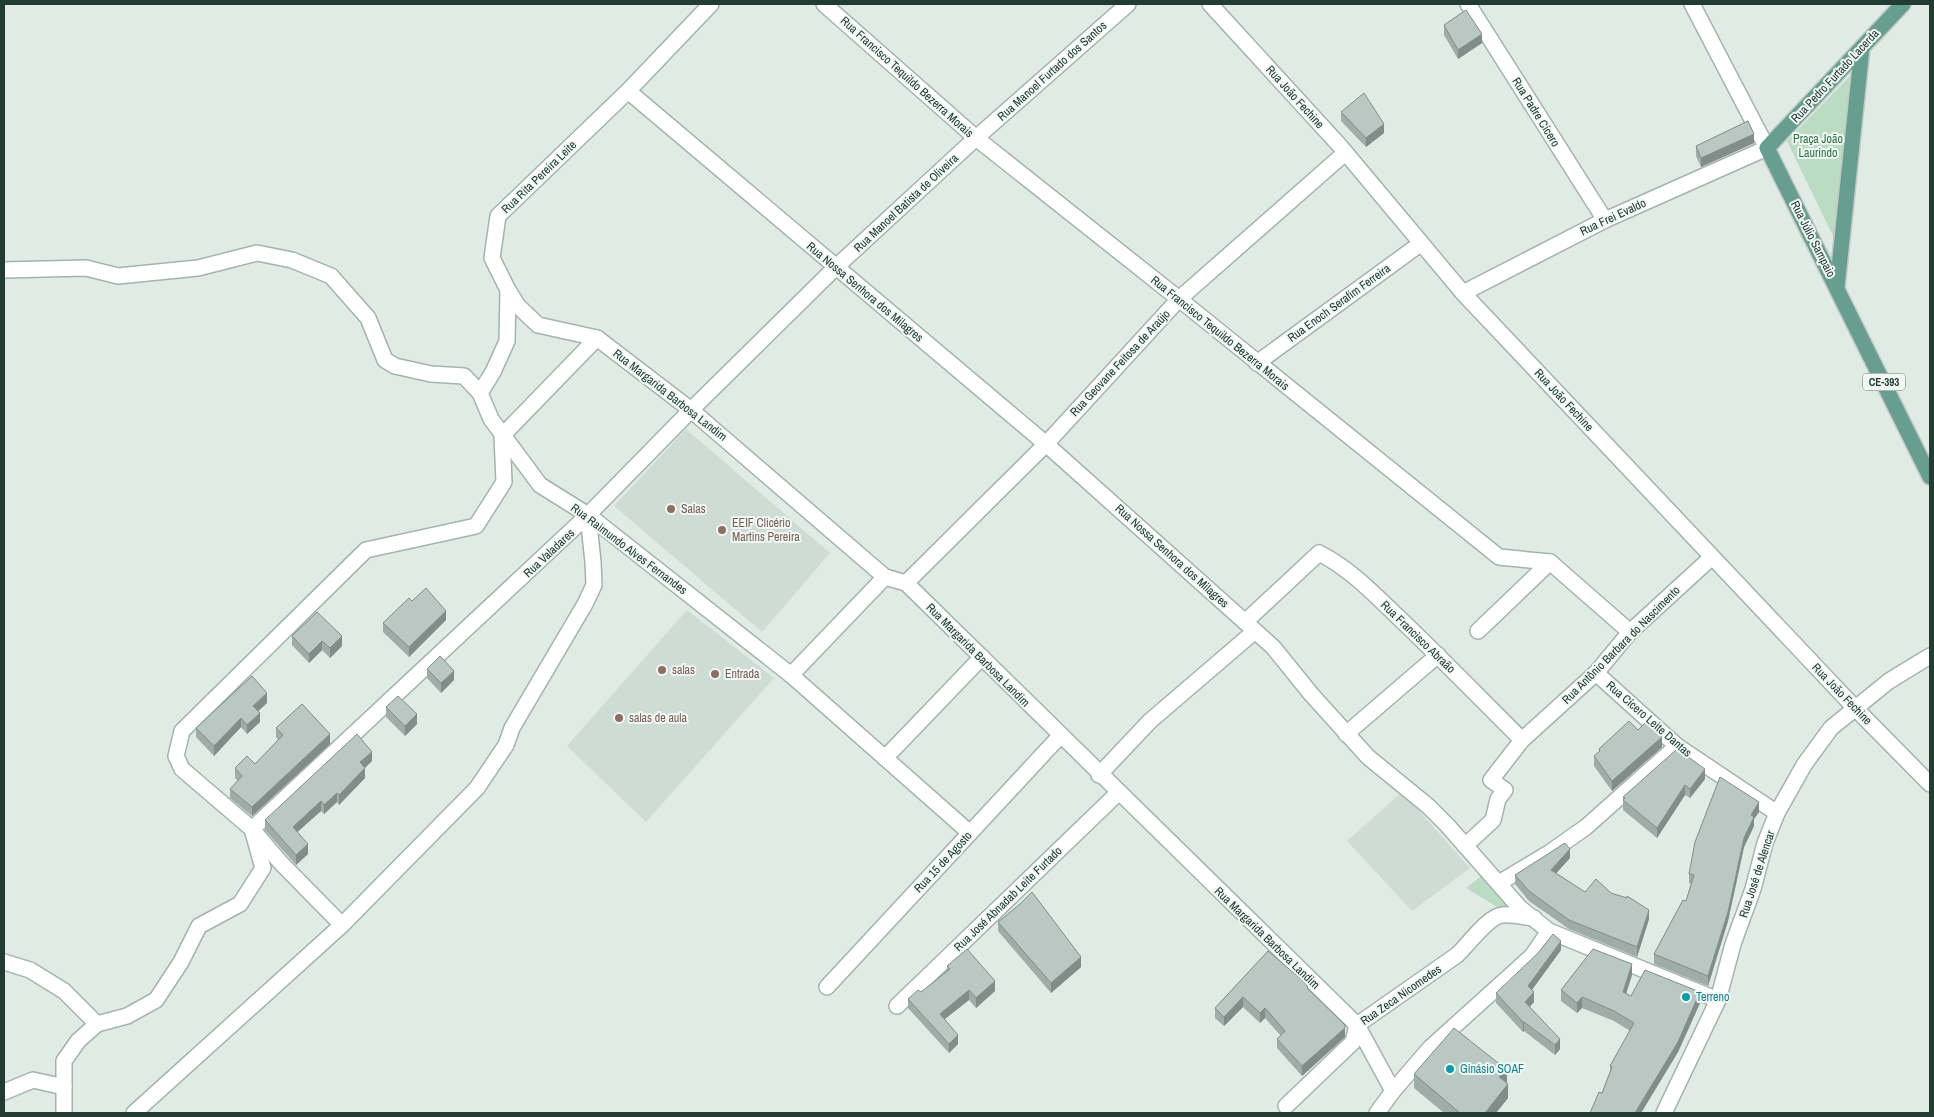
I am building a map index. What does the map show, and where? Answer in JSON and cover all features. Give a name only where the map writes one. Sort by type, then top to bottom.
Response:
[{"type":"main road","name":"Rua Pedro Furtado Lacerda","points":[[1767,148],[1903,4]]},
{"type":"main road","points":[[1837,287],[1862,48]]},
{"type":"main road","name":"Rua Júlio Sampaio","points":[[1767,148],[1930,477]]},
{"type":"street","name":"Rua Rita Pereira Leite","points":[[480,393],[493,372],[507,341],[508,290],[492,258],[498,216],[628,91],[712,4]]},
{"type":"street","name":"Rua Francisco Tequildo Bezerra Morais","points":[[824,4],[976,138],[1499,557],[1550,562]]},
{"type":"street","name":"Rua Manoel Furtado dos Santos","points":[[976,138],[1128,4]]},
{"type":"street","name":"Rua João Fechine","points":[[1210,4],[1345,153],[1463,293],[1855,708],[1930,784]]},
{"type":"street","name":"Rua Padre Cícero","points":[[1468,4],[1605,220]]},
{"type":"street","name":"Rua Júlio Sampaio","points":[[1692,4],[1767,148]]},
{"type":"street","name":"Rua Nossa Senhora dos Milagres","points":[[628,91],[1046,444],[1273,647],[1346,734],[1368,757],[1428,806],[1520,908],[1549,931],[1718,1000]]},
{"type":"street","name":"Rua Manoel Batista de Oliveira","points":[[836,267],[976,138]]},
{"type":"street","name":"Rua Frei Evaldo","points":[[1463,293],[1605,220],[1767,148]]},
{"type":"street","name":"Rua Geovane Feitosa de Araújo","points":[[906,584],[1046,444],[1179,299],[1345,153]]},
{"type":"street","name":"Rua Enoch Serafim Ferreira","points":[[1257,363],[1420,244]]},
{"type":"street","name":"Rua Raimundo Alves Fernandes","points":[[4,270],[86,268],[118,276],[198,268],[257,253],[292,260],[331,276],[368,318],[385,360],[395,366],[431,374],[464,376],[480,393],[502,436],[540,485],[588,515],[791,675],[970,833]]},
{"type":"street","name":"Rua Valadares","points":[[252,829],[588,515],[836,267]]},
{"type":"street","name":"Rua Margarida Barbosa Landim","points":[[508,290],[518,306],[538,325],[597,338],[691,410],[885,577],[906,584],[1357,1026],[1392,1091]]},
{"type":"street","points":[[342,925],[281,863],[252,829],[182,769],[176,756],[182,731],[366,550],[476,526],[504,482],[502,436],[597,338]]},
{"type":"street","points":[[134,1113],[342,925],[477,788],[506,745],[512,728],[585,604],[594,585],[588,515]]},
{"type":"street","name":"Rua Francisco Abraão","points":[[1250,626],[1307,563],[1319,553],[1332,559],[1367,588],[1438,655],[1522,740]]},
{"type":"street","name":"Rua Antônio Barbara do Nascimento","points":[[1466,846],[1493,820],[1498,799],[1505,790],[1491,780],[1522,740],[1596,673],[1630,632],[1712,557]]},
{"type":"street","points":[[1478,631],[1550,562],[1630,632]]},
{"type":"street","points":[[791,675],[885,577]]},
{"type":"street","points":[[1099,775],[1150,721],[1250,626]]},
{"type":"street","points":[[1346,734],[1438,655]]},
{"type":"street","name":"Rua José de Alencar","points":[[1664,1113],[1718,1000],[1733,944],[1753,888],[1765,843],[1777,813],[1810,757],[1831,728],[1889,681],[1930,656]]},
{"type":"street","points":[[885,758],[982,657]]},
{"type":"street","name":"Rua Cícero Leite Dantas","points":[[1596,673],[1677,746],[1777,813]]},
{"type":"street","name":"Rua 15 de Agosto","points":[[827,987],[1060,736]]},
{"type":"street","points":[[1498,883],[1550,853],[1586,827],[1677,746]]},
{"type":"street","name":"Rua José Abnadab Leite Furtado","points":[[897,1006],[1118,793]]},
{"type":"street","points":[[64,1113],[64,1061],[78,1042],[98,1024],[128,1016],[156,1000],[181,962],[199,926],[240,904],[263,868],[252,829]]},
{"type":"street","name":"Rua Zeca Nicomedes","points":[[1286,1106],[1353,1042],[1357,1026],[1457,955],[1471,943],[1490,919],[1501,915],[1534,918]]},
{"type":"street","points":[[1377,1113],[1392,1091],[1430,1048],[1532,956],[1549,931]]},
{"type":"street","points":[[4,962],[30,970],[64,991],[98,1024]]},
{"type":"street","points":[[4,1092],[33,1080],[64,1088]]},
{"type":"shaded area","name":"EEIF Clicério Martins Pereira","points":[[686,429],[830,553],[762,632],[614,506]]},
{"type":"shaded area","points":[[687,610],[774,678],[646,822],[567,746]]},
{"type":"shaded area","points":[[1402,792],[1470,868],[1412,911],[1347,841]]},
{"type":"green space","name":"Praça João Laurindo","points":[[1850,76],[1835,240],[1787,141]]},
{"type":"green space","points":[[1483,875],[1510,906],[1507,913],[1466,888]]},
{"type":"building","points":[[1466,10],[1482,34],[1458,50],[1444,25]]},
{"type":"building","points":[[1364,93],[1384,124],[1366,138],[1341,112]]},
{"type":"building","points":[[1748,121],[1754,134],[1701,158],[1696,146]]},
{"type":"building","points":[[426,588],[446,611],[409,647],[383,623],[409,598],[412,601]]},
{"type":"building","points":[[317,612],[342,636],[330,648],[322,641],[309,654],[292,636]]},
{"type":"building","points":[[440,656],[454,671],[441,683],[427,669]]},
{"type":"building","points":[[252,676],[267,693],[253,706],[260,713],[247,725],[241,718],[214,746],[196,728]]},
{"type":"building","points":[[398,696],[417,714],[405,726],[386,707]]},
{"type":"building","points":[[302,704],[330,734],[252,807],[230,789],[242,776],[235,768],[247,756],[255,764],[283,735],[276,728]]},
{"type":"building","points":[[1629,721],[1638,730],[1646,722],[1662,737],[1612,781],[1594,756]]},
{"type":"building","points":[[357,734],[372,752],[360,762],[365,768],[339,795],[337,793],[324,805],[321,801],[293,827],[308,844],[296,855],[265,820]]},
{"type":"building","points":[[1677,749],[1705,769],[1690,789],[1685,785],[1657,828],[1623,800],[1625,798],[1623,797]]},
{"type":"building","points":[[1720,777],[1759,802],[1751,815],[1754,817],[1744,838],[1728,912],[1708,976],[1654,954],[1683,900],[1686,901],[1694,875],[1689,874],[1695,842]]},
{"type":"building","points":[[1565,843],[1570,849],[1551,870],[1585,892],[1596,879],[1611,893],[1627,898],[1627,896],[1649,910],[1637,947],[1569,920],[1529,891],[1515,875]]},
{"type":"building","points":[[1032,892],[1081,957],[1051,983],[998,922]]},
{"type":"building","points":[[1553,934],[1561,941],[1528,986],[1534,992],[1525,1002],[1560,1039],[1555,1045],[1523,1022],[1496,993],[1538,953]]},
{"type":"building","points":[[967,949],[995,981],[976,998],[969,990],[940,1014],[958,1035],[949,1044],[908,999],[918,990],[921,992],[950,969],[947,966]]},
{"type":"building","points":[[1593,949],[1632,964],[1623,992],[1631,996],[1645,970],[1700,992],[1678,1042],[1635,1113],[1590,1113],[1599,1092],[1602,1093],[1612,1067],[1610,1066],[1634,1023],[1614,1011],[1582,997],[1577,1003],[1561,990]]},
{"type":"building","points":[[1268,951],[1302,980],[1307,988],[1345,1025],[1345,1028],[1302,1066],[1277,1039],[1285,1031],[1265,1008],[1260,1013],[1243,997],[1224,1017],[1215,1008]]},
{"type":"building","points":[[1454,1028],[1507,1070],[1499,1077],[1508,1084],[1485,1113],[1460,1113],[1414,1074]]},
{"type":"place","name":"Salas","points":[[671,509]]},
{"type":"place","name":"EEIF Clicério Martins Pereira","points":[[722,530]]},
{"type":"place","name":"salas","points":[[662,670]]},
{"type":"place","name":"Entrada","points":[[715,674]]},
{"type":"place","name":"salas de aula","points":[[619,718]]},
{"type":"place","name":"Terreno","points":[[1686,997]]},
{"type":"place","name":"Ginásio SOAF","points":[[1450,1069]]}]
